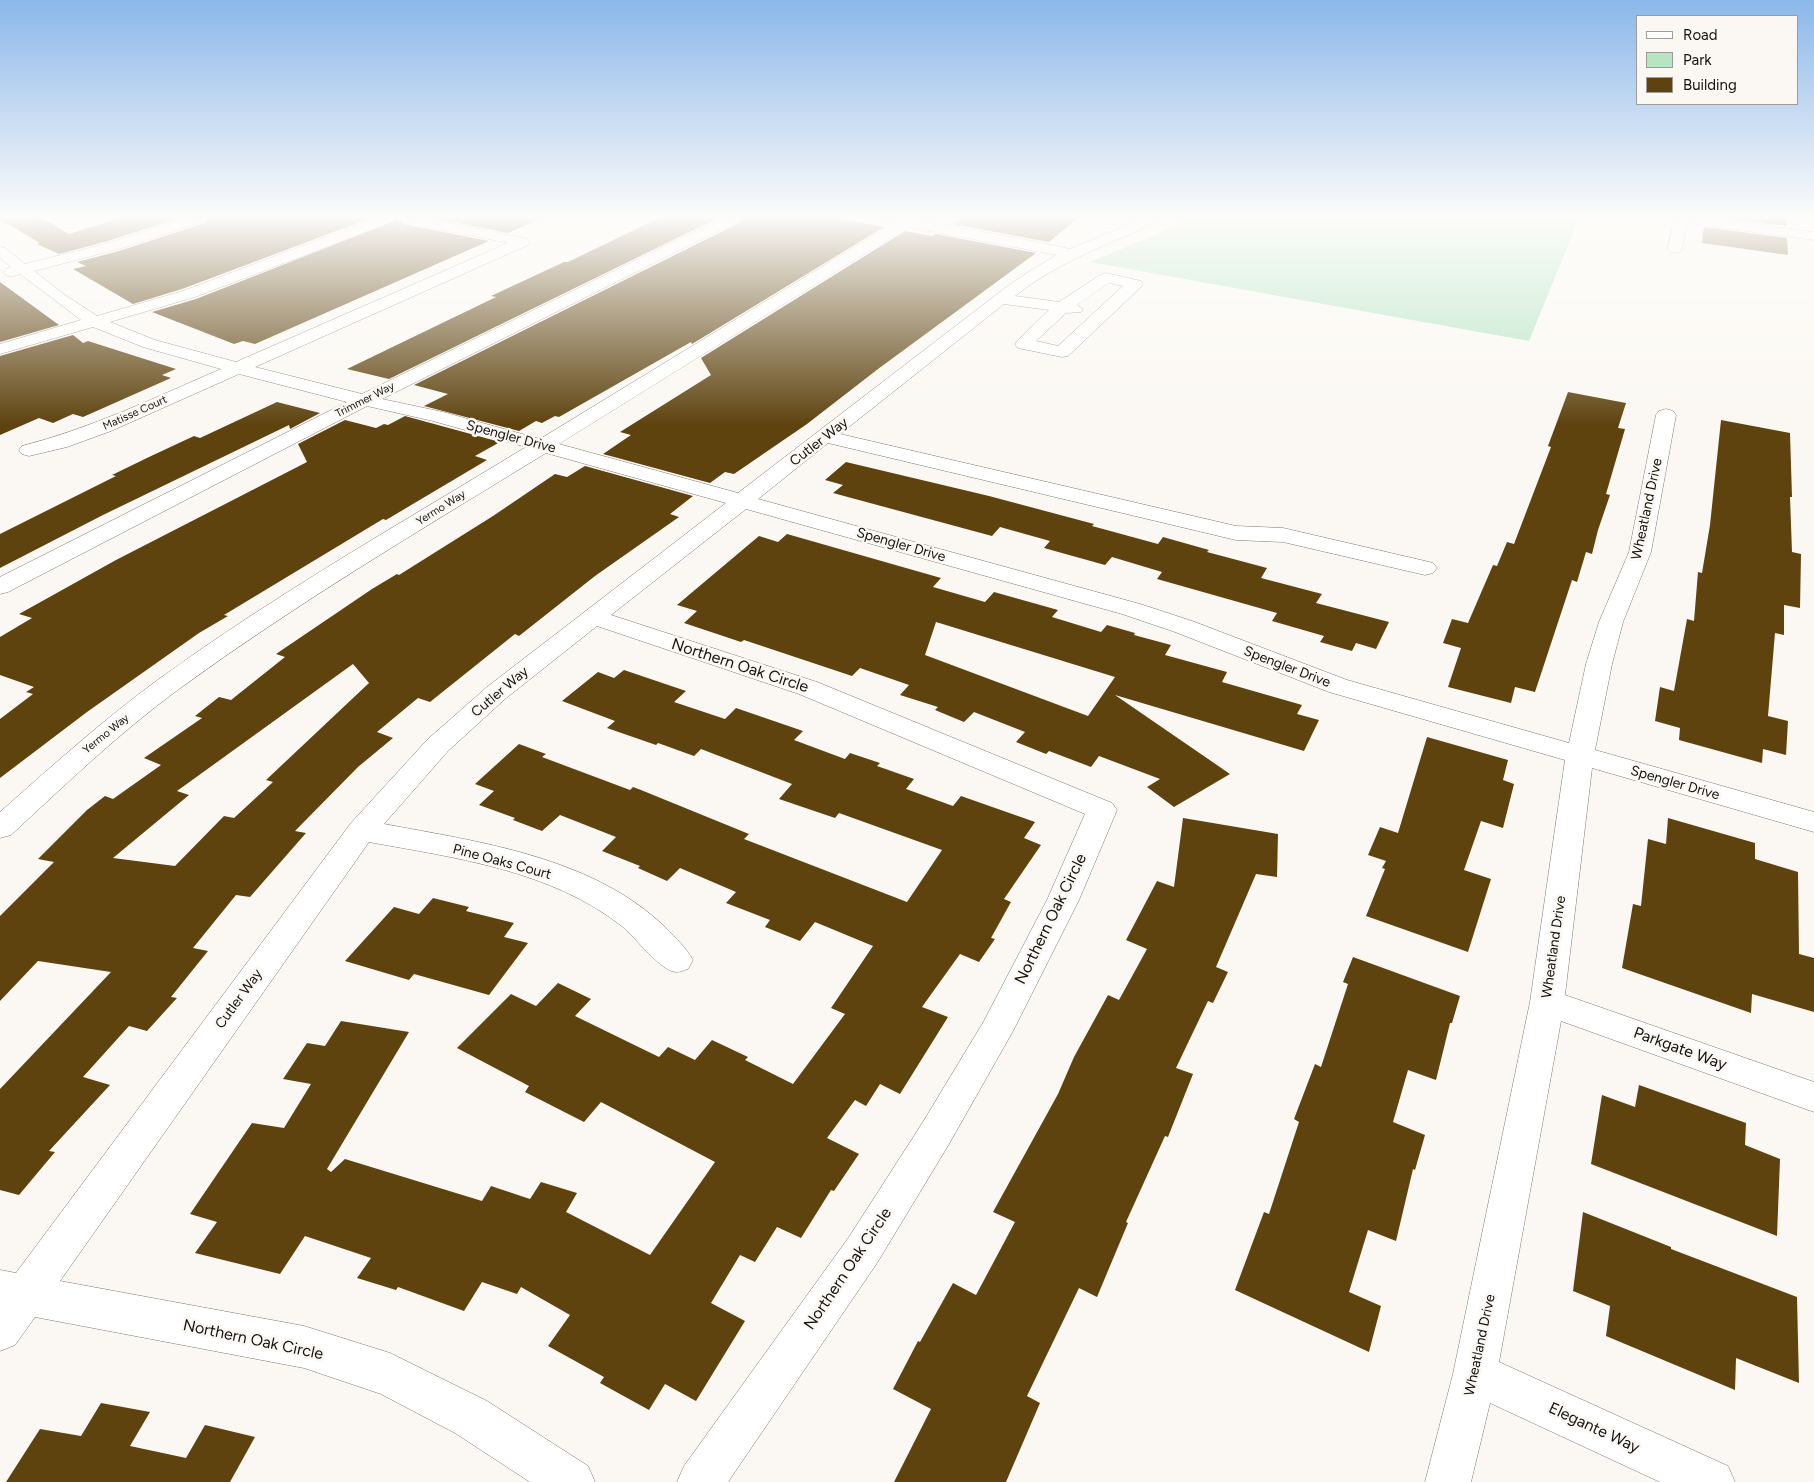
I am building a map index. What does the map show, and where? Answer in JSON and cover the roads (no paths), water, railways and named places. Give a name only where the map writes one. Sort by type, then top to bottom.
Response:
[{"type":"street","name":"Spengler Drive","points":[[46,287],[76,310],[96,322],[132,338],[363,401],[436,416],[1164,619],[1279,666],[1338,686],[1814,822]]},
{"type":"street","points":[[0,349],[210,287]]},
{"type":"street","name":"Matisse Court","points":[[29,450],[60,443],[97,430],[420,287]]},
{"type":"street","name":"Trimmer Way","points":[[0,587],[363,401],[593,287]]},
{"type":"street","name":"Yermo Way","points":[[0,828],[102,736],[202,660],[265,617],[800,287]]},
{"type":"street","name":"Cutler Way","points":[[0,1330],[12,1293],[362,830],[438,745],[496,693],[744,502],[1017,287]]},
{"type":"street","points":[[1092,287],[1062,307],[1024,344],[1062,352],[1132,287]]},
{"type":"street","points":[[1001,299],[1103,314]]},
{"type":"street","name":"Wheatland Drive","points":[[1448,1482],[1475,1374],[1547,1002],[1580,756],[1599,664],[1609,631],[1640,552],[1666,416]]},
{"type":"street","points":[[826,437],[1236,533],[1283,535],[1425,568]]},
{"type":"street","name":"Northern Oak Circle","points":[[594,617],[808,688],[1102,810],[1063,900],[996,1031],[936,1134],[863,1250],[700,1482]]},
{"type":"street","name":"Pine Oaks Court","points":[[362,830],[498,858],[566,880],[597,895],[626,913],[653,935],[676,960]]},
{"type":"street","name":"Parkgate Way","points":[[1547,1002],[1814,1096]]},
{"type":"street","name":"Northern Oak Circle","points":[[12,1293],[304,1347],[390,1375],[472,1417],[572,1482]]},
{"type":"street","name":"Elegante Way","points":[[1475,1374],[1712,1482]]}]
